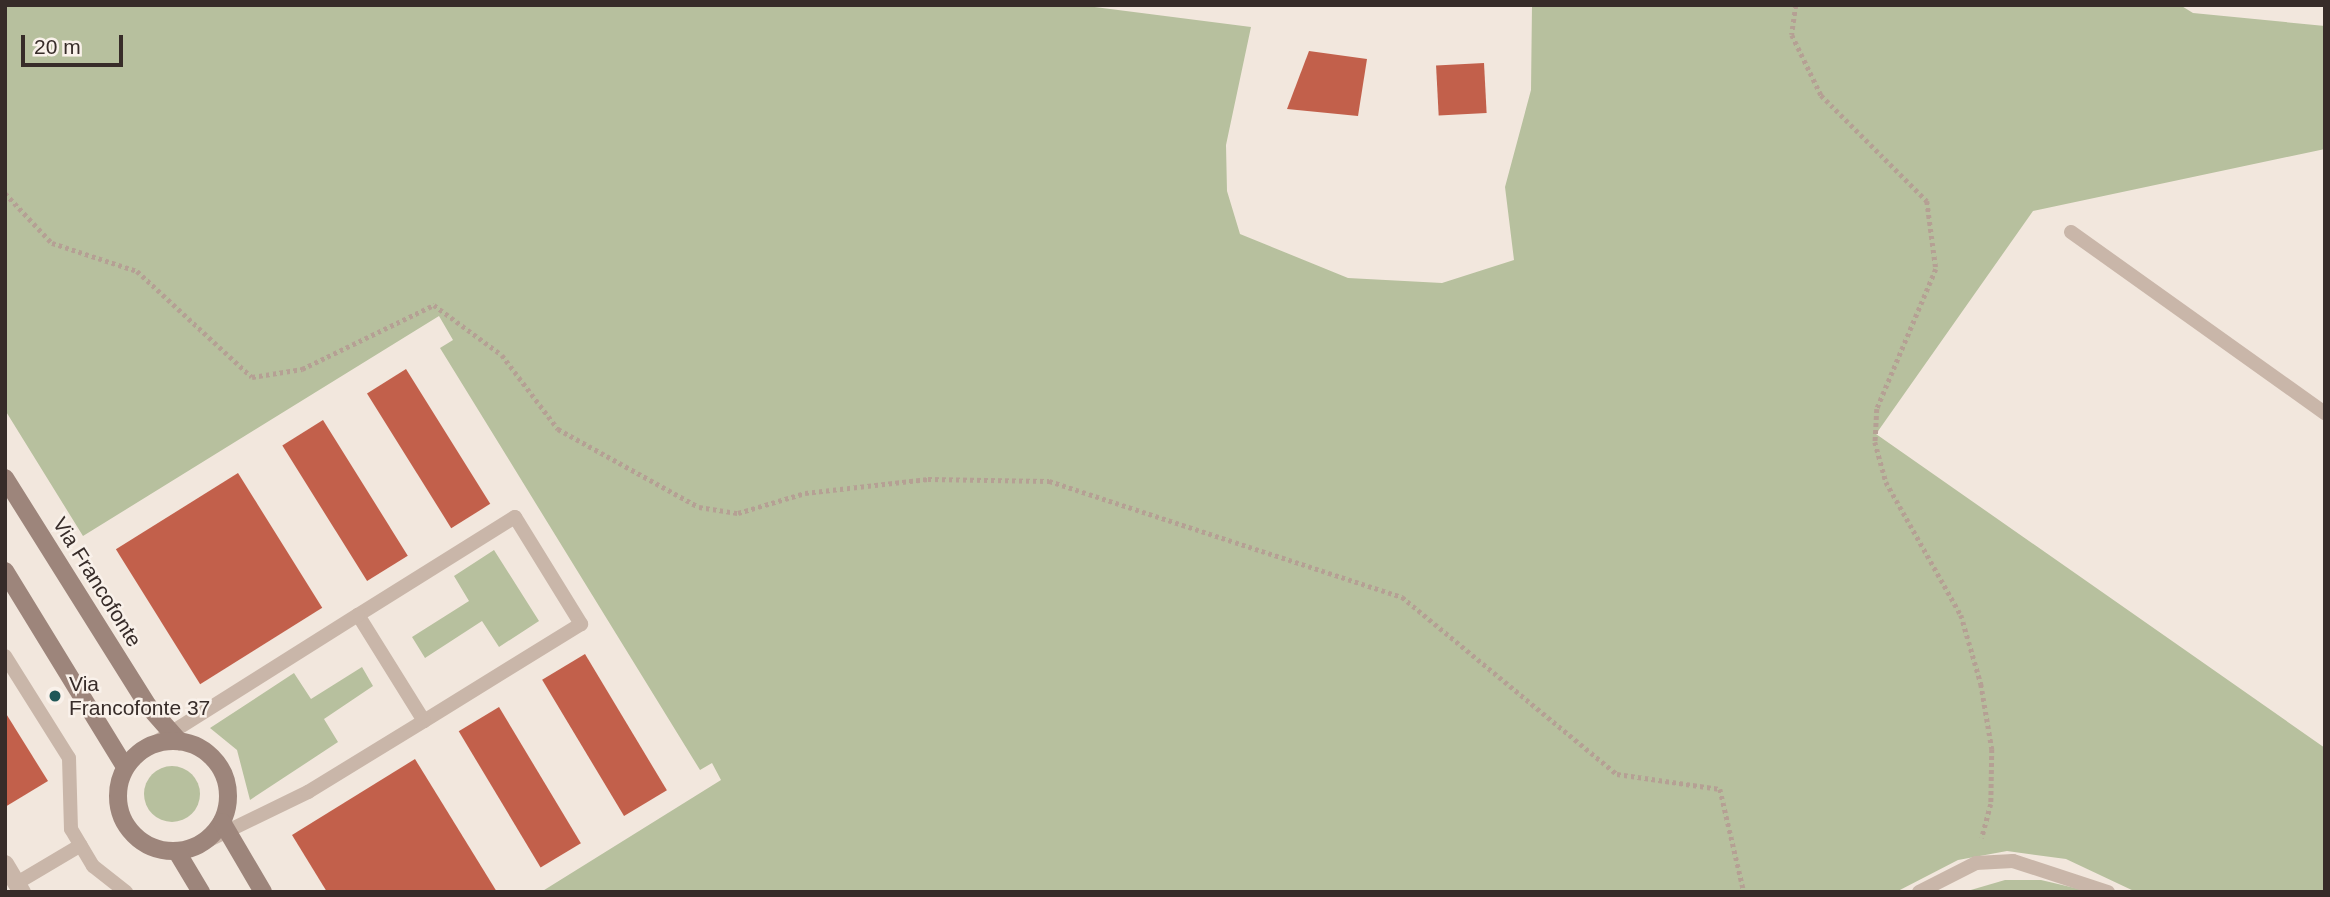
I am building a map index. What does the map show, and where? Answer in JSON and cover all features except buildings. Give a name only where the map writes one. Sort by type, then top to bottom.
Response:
[{"type":"main road","name":"Via Francofonte","points":[[5,478],[148,706],[175,736]]},
{"type":"main road","points":[[5,571],[125,767]]},
{"type":"main road","points":[[225,827],[203,842],[177,852],[144,843],[126,825],[118,801],[125,767],[153,744],[175,736],[207,752],[225,777],[225,827],[263,892]]},
{"type":"main road","points":[[177,852],[201,892]]},
{"type":"street","points":[[5,864],[20,888]]},
{"type":"lane","points":[[2071,232],[2325,413]]},
{"type":"lane","points":[[175,736],[358,615],[515,517],[581,624],[308,792],[225,827]]},
{"type":"lane","points":[[358,615],[424,721]]},
{"type":"lane","points":[[5,656],[69,758],[67,807],[81,845],[107,880],[126,892]]},
{"type":"lane","points":[[20,888],[81,845]]},
{"type":"lane","points":[[1919,892],[1976,863],[2046,868],[2108,892]]},
{"type":"path","points":[[1796,5],[1792,35],[1821,95],[1927,201],[1936,269],[1877,409],[1875,442],[1886,482],[1961,615],[1981,684],[1992,749],[1991,804],[1976,863]]},
{"type":"path","points":[[5,193],[52,243],[137,271],[252,377],[302,369],[433,305],[502,355],[558,429],[699,507],[738,513],[805,493],[928,479],[1049,481],[1402,597],[1617,774],[1720,789],[1744,892]]},
{"type":"green space","points":[[5,5],[1079,5],[1251,27],[1226,145],[1227,191],[1240,234],[1348,278],[1442,283],[1514,260],[1505,187],[1531,90],[1532,5],[2180,5],[2193,13],[2325,26],[2325,149],[2033,211],[1876,434],[2325,748],[2325,892],[2136,892],[2066,859],[2007,851],[1958,860],[1896,892],[541,892],[721,780],[712,763],[700,770],[440,348],[453,340],[439,316],[83,536],[5,410]]},
{"type":"green space","points":[[494,550],[539,621],[499,647],[482,621],[425,658],[412,637],[469,601],[454,576]]},
{"type":"green space","points":[[362,667],[373,686],[324,719],[338,742],[250,800],[237,750],[210,728],[294,673],[311,699]]},
{"type":"green space","points":[[172,766],[187,771],[195,779],[200,794],[195,809],[187,817],[172,822],[157,817],[149,809],[144,794],[149,779],[157,771]]},
{"type":"green space","points":[[2005,880],[2041,880],[2092,892],[1964,892]]},
{"type":"place","name":"Via Francofonte 37","points":[[55,696]]}]
